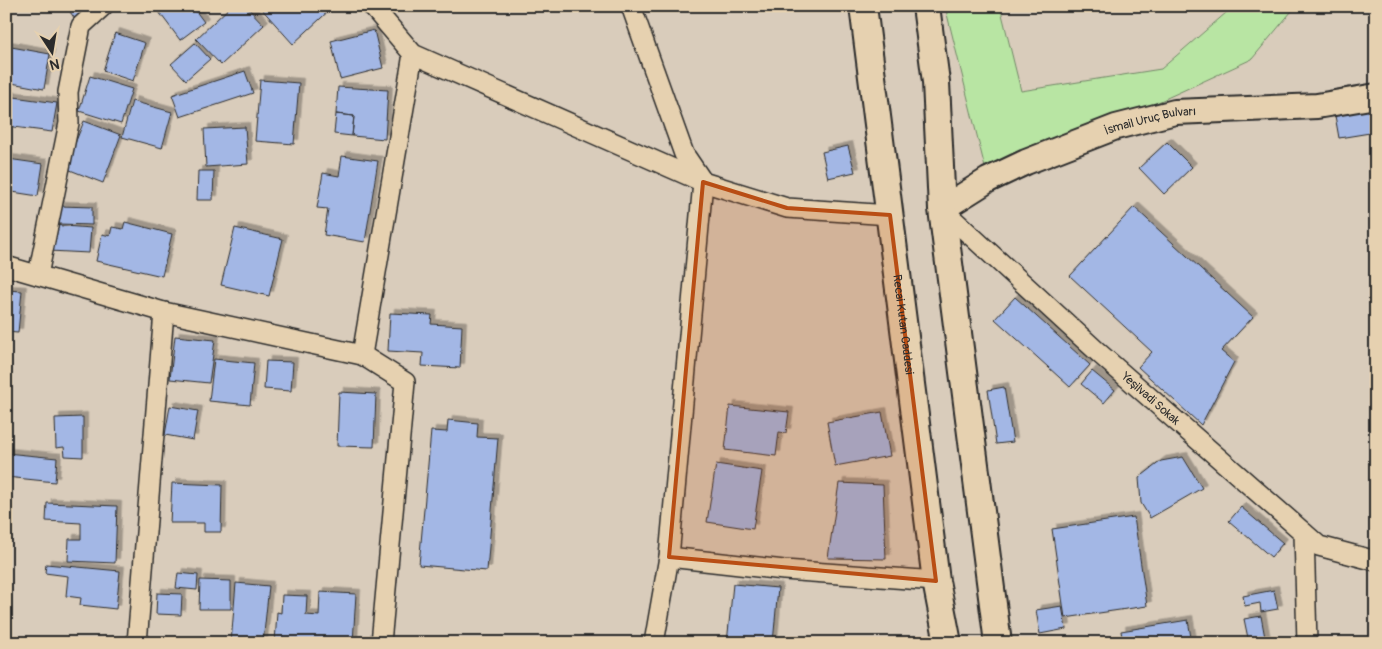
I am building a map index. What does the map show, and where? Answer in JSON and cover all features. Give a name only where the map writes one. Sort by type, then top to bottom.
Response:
[{"type":"main road","name":"Recai Kutan Caddesi","points":[[863,6],[936,582],[948,643]]},
{"type":"main road","points":[[926,6],[936,82],[942,209],[998,643]]},
{"type":"street","points":[[38,275],[69,123],[68,92],[81,26],[104,6]]},
{"type":"street","points":[[372,6],[413,54],[703,182],[786,208],[890,215]]},
{"type":"street","points":[[631,6],[684,154],[703,182],[669,557],[654,643]]},
{"type":"street","points":[[362,355],[413,54]]},
{"type":"street","name":"İsmail Uruç Bulvarı","points":[[942,209],[988,180],[1062,147],[1133,123],[1175,112],[1317,106],[1376,96]]},
{"type":"street","name":"Yeşilvadi Sokak","points":[[942,209],[1100,354],[1319,546],[1376,561]]},
{"type":"street","points":[[6,266],[164,312],[362,355],[405,382],[381,643]]},
{"type":"street","points":[[137,643],[164,312]]},
{"type":"street","points":[[1304,533],[1306,643]]},
{"type":"street","points":[[669,557],[784,570],[936,582]]},
{"type":"highlighted area","points":[[703,182],[787,208],[890,215],[936,581],[669,557]]},
{"type":"green space","points":[[945,6],[1000,6],[1021,91],[1161,69],[1234,6],[1296,6],[1252,59],[988,180]]},
{"type":"building","points":[[66,6],[91,6],[75,19]]},
{"type":"building","points":[[167,6],[192,6],[204,22],[180,40],[159,12]]},
{"type":"building","points":[[231,6],[246,6],[264,25],[221,65],[196,39]]},
{"type":"building","points":[[259,6],[334,6],[293,44]]},
{"type":"building","points":[[374,30],[383,68],[340,79],[331,41]]},
{"type":"building","points":[[115,33],[145,43],[133,81],[103,71]]},
{"type":"building","points":[[195,43],[210,59],[186,80],[171,64]]},
{"type":"building","points":[[6,46],[50,54],[44,89],[6,82]]},
{"type":"building","points":[[245,71],[253,93],[180,117],[172,95]]},
{"type":"building","points":[[90,76],[132,89],[121,124],[79,111]]},
{"type":"building","points":[[260,80],[299,83],[294,144],[255,141]]},
{"type":"building","points":[[338,87],[388,90],[385,139],[352,136],[354,116],[336,114]]},
{"type":"building","points":[[7,96],[57,103],[52,132],[6,126]]},
{"type":"building","points":[[132,101],[172,112],[162,148],[122,137]]},
{"type":"building","points":[[1373,104],[1376,132],[1339,138],[1334,110]]},
{"type":"building","points":[[336,114],[354,116],[352,136],[334,134]]},
{"type":"building","points":[[84,121],[121,135],[103,183],[65,168]]},
{"type":"building","points":[[245,127],[248,164],[206,167],[204,129]]},
{"type":"building","points":[[1167,142],[1192,167],[1164,194],[1139,168]]},
{"type":"building","points":[[848,146],[855,172],[828,178],[822,152]]},
{"type":"building","points":[[342,156],[378,161],[365,242],[324,235],[328,209],[317,208],[323,173],[339,176]]},
{"type":"building","points":[[8,159],[43,164],[38,196],[6,191]]},
{"type":"building","points":[[198,171],[214,171],[213,200],[197,200]]},
{"type":"building","points":[[60,206],[92,207],[92,225],[59,224]]},
{"type":"building","points":[[1134,207],[1253,317],[1221,351],[1234,362],[1201,425],[1138,367],[1152,352],[1070,276]]},
{"type":"building","points":[[125,222],[172,234],[162,276],[96,261],[102,234],[110,236],[112,227],[123,229]]},
{"type":"building","points":[[51,225],[91,228],[89,253],[49,251]]},
{"type":"building","points":[[235,228],[283,239],[269,296],[221,285]]},
{"type":"building","points":[[6,290],[22,291],[18,333],[6,332]]},
{"type":"building","points":[[1015,297],[1090,365],[1070,387],[995,319]]},
{"type":"building","points":[[390,313],[432,315],[431,324],[462,326],[460,368],[422,366],[423,353],[388,351]]},
{"type":"building","points":[[175,336],[215,340],[209,383],[170,379]]},
{"type":"building","points":[[214,359],[254,363],[250,405],[209,401]]},
{"type":"building","points":[[266,361],[293,362],[291,391],[264,389]]},
{"type":"building","points":[[1092,371],[1115,390],[1104,403],[1081,384]]},
{"type":"building","points":[[1004,387],[1013,442],[996,444],[988,390]]},
{"type":"building","points":[[339,392],[376,394],[374,447],[337,446]]},
{"type":"building","points":[[170,406],[198,411],[193,440],[165,435]]},
{"type":"building","points":[[730,406],[789,412],[786,433],[779,432],[776,456],[725,450]]},
{"type":"building","points":[[882,412],[890,456],[835,466],[827,422]]},
{"type":"building","points":[[83,417],[83,457],[65,456],[64,447],[56,448],[55,418]]},
{"type":"building","points":[[448,420],[478,423],[477,437],[498,438],[487,571],[419,565],[431,431],[447,432]]},
{"type":"building","points":[[6,453],[57,458],[55,482],[6,477]]},
{"type":"building","points":[[1183,457],[1202,488],[1150,518],[1141,503],[1139,478],[1161,461]]},
{"type":"building","points":[[716,464],[762,471],[753,529],[707,522]]},
{"type":"building","points":[[172,483],[222,485],[221,532],[204,532],[204,523],[170,523]]},
{"type":"building","points":[[839,483],[883,485],[886,559],[828,558]]},
{"type":"building","points":[[47,503],[117,506],[115,563],[68,561],[69,539],[81,539],[81,523],[46,521]]},
{"type":"building","points":[[1241,507],[1283,543],[1271,557],[1229,521]]},
{"type":"building","points":[[1134,517],[1147,606],[1065,618],[1052,529]]},
{"type":"building","points":[[46,564],[120,571],[116,609],[80,605],[81,598],[66,596],[68,576],[45,573]]},
{"type":"building","points":[[178,573],[198,575],[197,590],[176,588]]},
{"type":"building","points":[[200,580],[231,581],[231,609],[199,609]]},
{"type":"building","points":[[236,583],[269,586],[263,643],[231,643]]},
{"type":"building","points":[[733,584],[778,588],[773,643],[727,643]]},
{"type":"building","points":[[1274,590],[1278,609],[1261,612],[1260,603],[1245,606],[1243,596]]},
{"type":"building","points":[[320,592],[356,594],[353,643],[275,643],[277,612],[281,613],[282,595],[307,596],[306,615],[319,616]]},
{"type":"building","points":[[157,593],[182,594],[181,615],[156,614]]},
{"type":"building","points":[[1062,606],[1066,629],[1040,634],[1036,610]]},
{"type":"building","points":[[1261,616],[1266,643],[1249,643],[1244,619]]},
{"type":"building","points":[[1188,620],[1192,643],[1123,643],[1121,631]]}]
